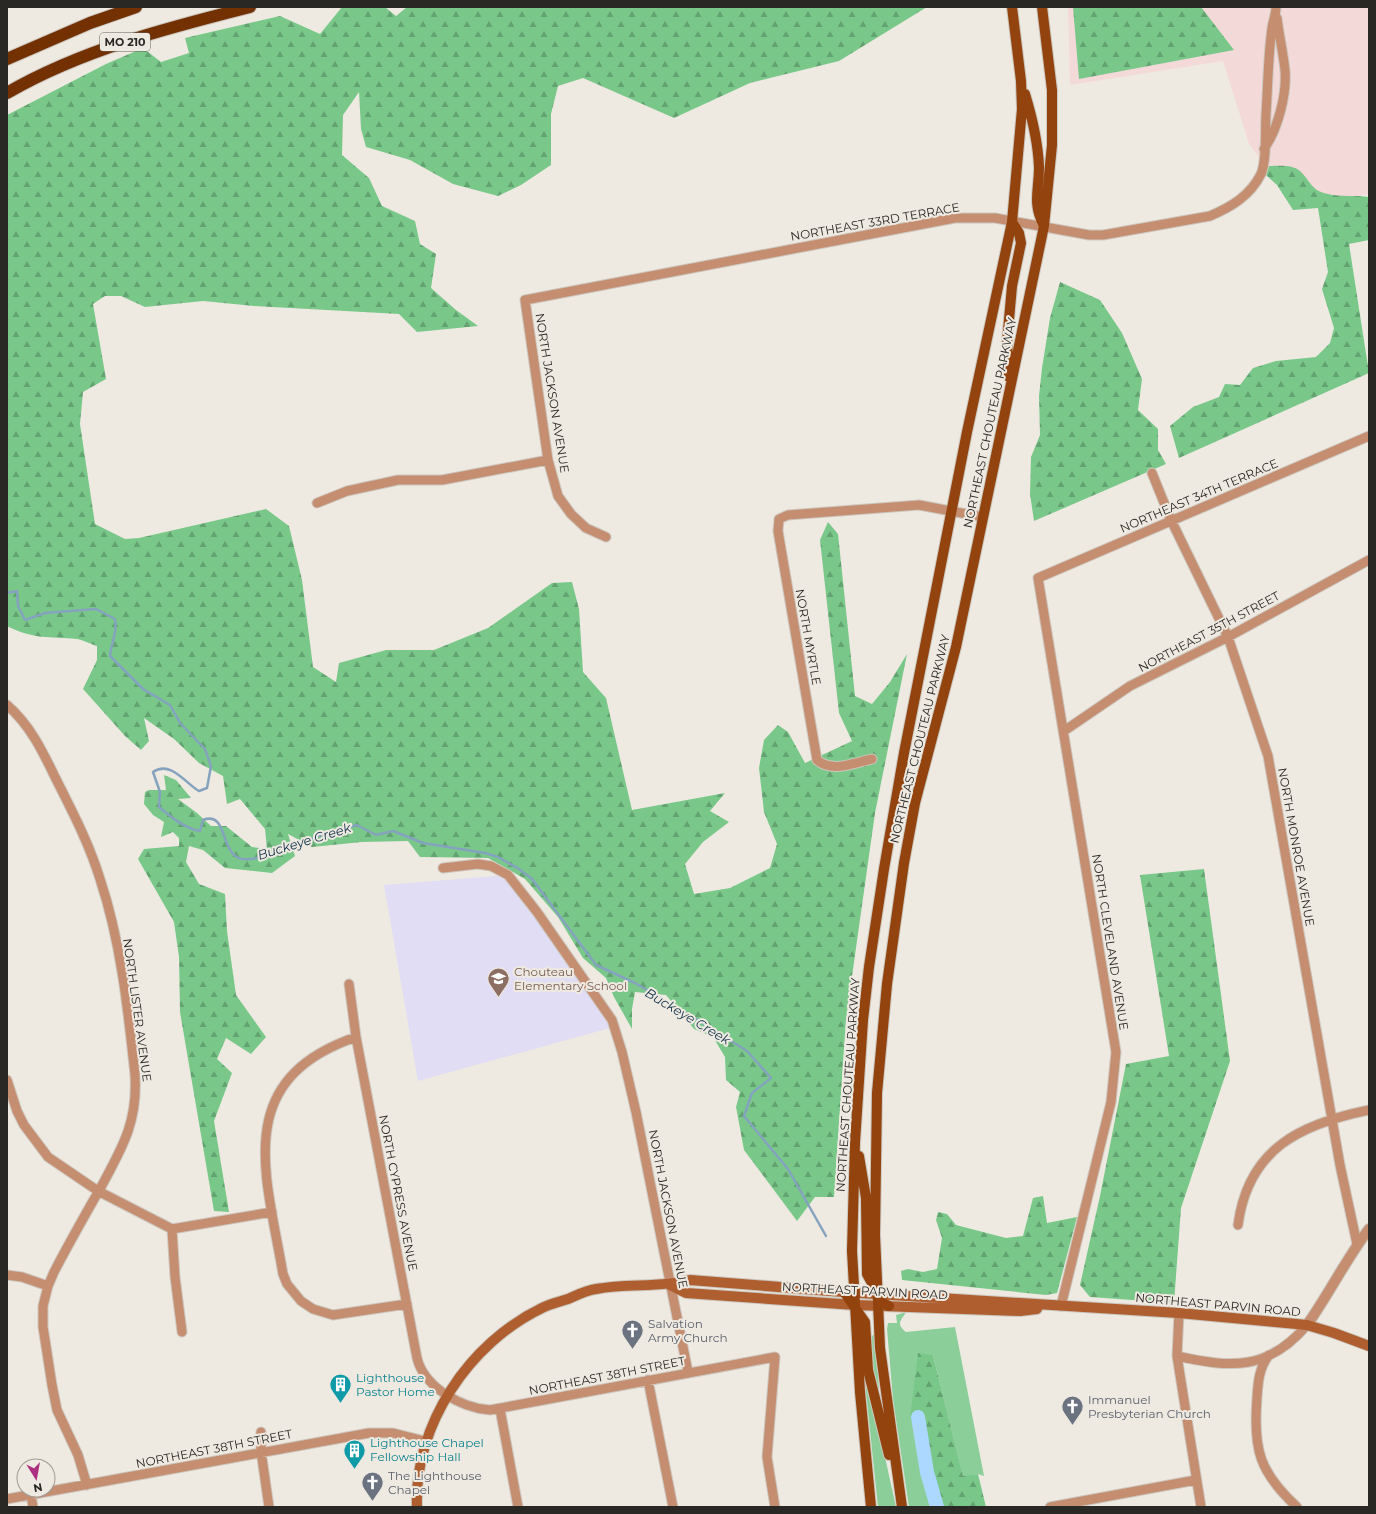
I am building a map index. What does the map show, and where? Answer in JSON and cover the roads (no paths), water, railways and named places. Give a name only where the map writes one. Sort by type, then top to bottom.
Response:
[{"type":"highway","name":"MO 210","points":[[7,60],[90,23],[136,7]]},
{"type":"highway","name":"MO 210","points":[[7,93],[39,74],[133,39],[250,7]]},
{"type":"main road","name":"NORTHEAST CHOUTEAU PARKWAY","points":[[871,1507],[860,1392],[855,1305],[849,1293],[852,1251],[855,1142],[863,1020],[871,952],[907,737],[929,619],[953,511],[967,432],[1012,222],[1020,137],[1021,81],[1012,7]]},
{"type":"main road","name":"NORTHEAST CHOUTEAU PARKWAY","points":[[902,1507],[880,1348],[875,1235],[877,1093],[893,935],[915,803],[956,647],[1044,226],[1052,145],[1052,90],[1042,7]]},
{"type":"main road","points":[[1021,81],[1033,120],[1039,166],[1037,211],[1044,226]]},
{"type":"main road","points":[[1010,391],[1008,342],[1012,286],[1021,243],[1019,233],[1012,222]]},
{"type":"main road","points":[[855,1142],[864,1177],[866,1198],[867,1274],[883,1303],[889,1306]]},
{"type":"main road","name":"NORTHEAST PARVIN ROAD","points":[[417,1507],[416,1487],[425,1441],[447,1394],[469,1366],[499,1335],[542,1308],[595,1289],[627,1285],[670,1285],[690,1280],[849,1293],[1179,1313],[1307,1325],[1369,1346]]},
{"type":"main road","name":"NORTHEAST PARVIN ROAD","points":[[670,1285],[686,1293],[855,1305],[1020,1311],[1061,1306]]},
{"type":"main road","points":[[855,1305],[865,1322],[868,1370],[880,1422],[900,1495]]},
{"type":"street","name":"NORTHEAST 33RD TERRACE","points":[[1264,150],[1270,140],[1281,107],[1284,76],[1276,9]]},
{"type":"street","name":"NORTHEAST 33RD TERRACE","points":[[525,300],[955,218],[995,218],[1089,235],[1103,235],[1210,216],[1226,209],[1241,199],[1253,187],[1261,173],[1264,160],[1272,28],[1276,9]]},
{"type":"street","name":"NORTH JACKSON AVENUE","points":[[525,300],[548,460],[558,496],[571,514],[586,528],[606,537]]},
{"type":"street","name":"NORTHEAST 34TH TERRACE","points":[[1038,578],[1369,436]]},
{"type":"street","points":[[317,503],[347,491],[398,480],[442,480],[548,460]]},
{"type":"street","name":"NORTH MONROE AVENUE","points":[[1152,473],[1171,520],[1228,637],[1261,734],[1273,779],[1332,1118],[1357,1244]]},
{"type":"street","name":"NORTH MYRTLE","points":[[872,759],[831,767],[823,765],[817,760],[778,531],[779,519],[788,515],[919,505],[953,511]]},
{"type":"street","points":[[953,511],[983,517]]},
{"type":"street","name":"NORTHEAST 35TH STREET","points":[[1064,731],[1130,686],[1228,637],[1369,560]]},
{"type":"street","name":"NORTH CLEVELAND AVENUE","points":[[1038,578],[1116,1052],[1111,1102],[1061,1306]]},
{"type":"street","name":"NORTH LISTER AVENUE","points":[[7,705],[25,723],[44,752],[80,826],[100,880],[118,950],[135,1075],[135,1103],[133,1117],[124,1144],[62,1257],[48,1286],[43,1306],[42,1327],[57,1410],[78,1455],[87,1485]]},
{"type":"street","name":"NORTH JACKSON AVENUE","points":[[444,868],[478,864],[491,866],[508,875],[537,912],[612,1020],[622,1052],[636,1112],[688,1372]]},
{"type":"street","name":"NORTH CYPRESS AVENUE","points":[[349,984],[356,1038],[420,1369],[430,1383],[447,1394]]},
{"type":"street","points":[[356,1038],[328,1049],[304,1065],[285,1084],[275,1101],[268,1118],[264,1161],[283,1274],[287,1284],[301,1301],[313,1309],[333,1315],[407,1304]]},
{"type":"street","points":[[7,1080],[17,1111],[24,1126],[48,1158],[98,1191],[172,1229],[272,1212]]},
{"type":"street","points":[[1238,1225],[1246,1191],[1259,1166],[1268,1155],[1308,1128],[1332,1118],[1369,1110]]},
{"type":"street","points":[[172,1229],[175,1277],[182,1332]]},
{"type":"street","points":[[1177,1356],[1222,1364],[1244,1363],[1270,1355],[1294,1341],[1321,1306],[1357,1244],[1369,1229]]},
{"type":"street","points":[[7,1275],[22,1277],[48,1286]]},
{"type":"street","points":[[1179,1313],[1177,1356],[1201,1507]]},
{"type":"street","points":[[1270,1355],[1263,1364],[1258,1379],[1254,1428],[1261,1460],[1274,1483],[1297,1507]]},
{"type":"street","name":"NORTHEAST 38TH STREET","points":[[447,1394],[473,1407],[484,1410],[500,1409],[775,1356],[767,1457],[775,1507]]},
{"type":"street","points":[[648,1380],[673,1507]]},
{"type":"street","points":[[500,1409],[518,1507]]},
{"type":"street","points":[[261,1432],[261,1451],[269,1507]]},
{"type":"street","name":"NORTHEAST 38TH STREET","points":[[56,1491],[261,1451],[376,1432],[393,1433],[425,1441]]},
{"type":"street","points":[[1050,1507],[1196,1480]]},
{"type":"waterway","name":"Buckeye Creek","points":[[7,593],[17,591],[18,606],[25,620],[45,613],[96,609],[115,619],[116,628],[110,656],[143,689],[170,705],[180,723],[205,749],[211,766],[207,788],[199,791],[172,771],[160,769],[153,772],[160,792],[159,807],[183,825],[194,830],[200,831],[203,820],[211,819],[217,821],[230,850],[235,856],[243,859],[262,857],[284,850],[315,837],[357,825],[376,835],[393,831],[423,843],[485,853],[498,857],[519,869],[532,879],[596,965],[635,983],[747,1051],[771,1078],[752,1093],[744,1116],[788,1169],[826,1236]]},
{"type":"waterway","name":"Buckeye Creek","points":[[918,1417],[927,1472],[937,1507]]},
{"type":"place","name":"Chouteau Elementary School","points":[[499,998]]},
{"type":"place","name":"Salvation Army Church","points":[[633,1350]]},
{"type":"place","name":"Lighthouse Pastor Home","points":[[340,1404]]},
{"type":"place","name":"Immanuel Presbyterian Church","points":[[1073,1426]]},
{"type":"place","name":"Lighthouse Chapel Fellowship Hall","points":[[354,1470]]},
{"type":"place","name":"The Lighthouse Chapel","points":[[373,1502]]}]
